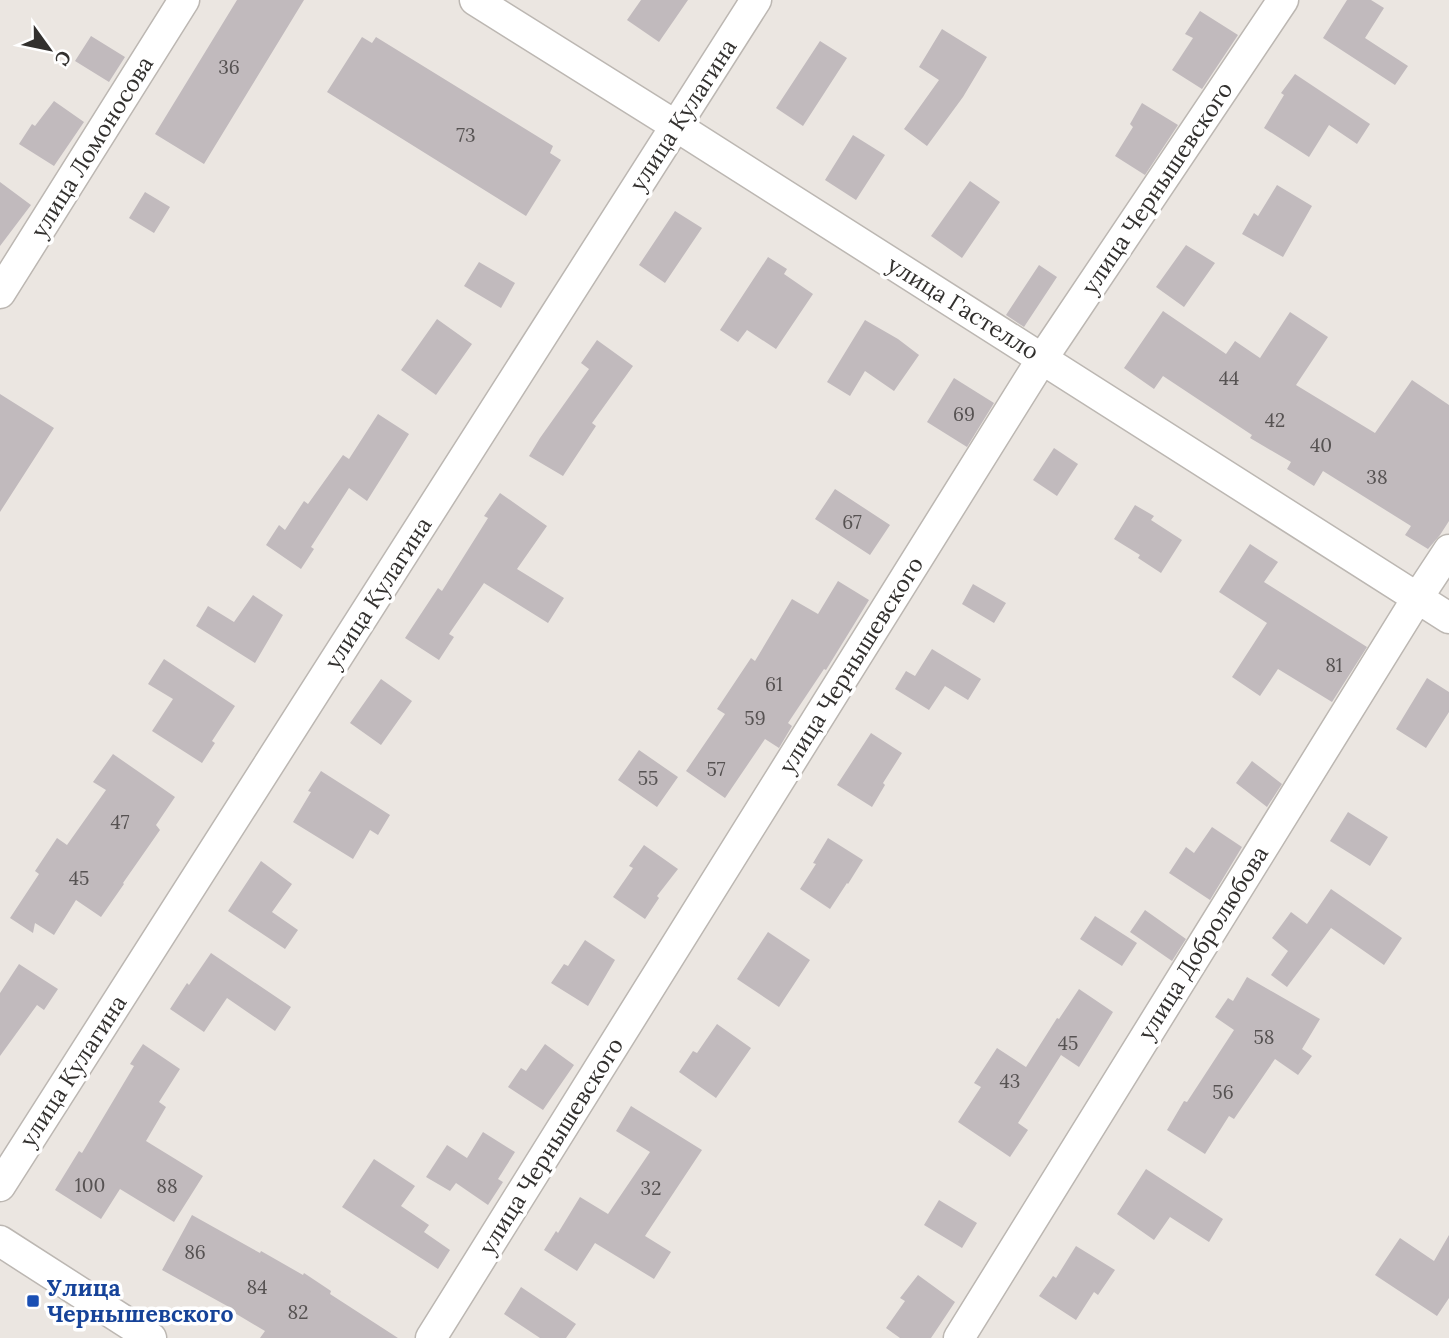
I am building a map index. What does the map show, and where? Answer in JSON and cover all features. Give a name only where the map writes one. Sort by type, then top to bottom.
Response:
[{"type":"street","name":"улица Ломоносова","points":[[0,293],[184,0]]},
{"type":"street","name":"улица Гастелло","points":[[475,0],[1449,618]]},
{"type":"street","name":"улица Кулагина","points":[[0,1186],[757,0]]},
{"type":"street","name":"улица Чернышевского","points":[[431,1338],[1042,359],[1283,0]]},
{"type":"street","name":"улица Добролюбова","points":[[959,1338],[1449,550]]},
{"type":"street","points":[[0,1241],[151,1338]]},
{"type":"building","points":[[237,0],[304,0],[204,164],[155,134]]},
{"type":"building","points":[[641,0],[688,0],[659,42],[627,20]]},
{"type":"building","points":[[1347,0],[1371,0],[1384,8],[1365,38],[1408,66],[1395,85],[1323,38]]},
{"type":"building","points":[[1200,11],[1238,35],[1202,89],[1172,70],[1193,38],[1185,34]]},
{"type":"building","points":[[942,29],[987,57],[963,97],[927,146],[904,129],[939,80],[919,67]]},
{"type":"building","points":[[91,36],[125,57],[109,82],[75,61]]},
{"type":"building","points":[[362,37],[372,43],[376,37],[553,146],[550,153],[561,160],[526,216],[327,92]]},
{"type":"building","points":[[820,41],[847,58],[803,126],[776,108]]},
{"type":"building","points":[[1295,74],[1370,124],[1357,144],[1329,125],[1309,157],[1264,128],[1284,95],[1281,93]]},
{"type":"building","points":[[54,101],[84,122],[54,166],[19,144],[32,124],[35,126]]},
{"type":"building","points":[[1142,103],[1178,125],[1145,175],[1115,156],[1133,127],[1130,124]]},
{"type":"building","points":[[853,135],[885,155],[856,200],[825,180]]},
{"type":"building","points":[[970,181],[1000,202],[962,258],[931,236]]},
{"type":"building","points":[[0,182],[31,205],[0,246]]},
{"type":"building","points":[[1277,185],[1312,206],[1283,257],[1242,234],[1254,213],[1258,216]]},
{"type":"building","points":[[145,192],[170,207],[154,233],[129,218]]},
{"type":"building","points":[[675,211],[702,228],[665,283],[639,265]]},
{"type":"building","points":[[1186,245],[1215,263],[1184,307],[1156,287]]},
{"type":"building","points":[[768,257],[787,269],[784,274],[813,294],[776,349],[747,330],[738,342],[720,330]]},
{"type":"building","points":[[479,262],[515,283],[501,308],[464,286]]},
{"type":"building","points":[[1039,265],[1057,277],[1024,327],[1006,315]]},
{"type":"building","points":[[1163,311],[1226,354],[1235,341],[1260,358],[1290,312],[1328,337],[1296,385],[1375,433],[1412,380],[1449,405],[1449,521],[1440,535],[1428,549],[1405,535],[1411,526],[1323,471],[1314,486],[1287,469],[1291,462],[1250,438],[1252,435],[1163,376],[1154,389],[1124,368]]},
{"type":"building","points":[[437,319],[472,344],[436,395],[401,370]]},
{"type":"building","points":[[865,320],[919,355],[894,391],[865,371],[850,396],[827,382]]},
{"type":"building","points":[[597,340],[633,366],[592,423],[596,426],[563,476],[529,456],[589,369],[581,363]]},
{"type":"building","points":[[954,378],[994,403],[967,447],[927,422]]},
{"type":"building","points":[[0,394],[54,428],[0,512]]},
{"type":"building","points":[[378,414],[409,434],[367,501],[349,488],[311,547],[314,549],[301,569],[266,545],[279,525],[285,530],[304,501],[308,504],[343,455],[349,459]]},
{"type":"building","points":[[1054,448],[1078,464],[1057,496],[1033,480]]},
{"type":"building","points":[[835,489],[890,525],[870,555],[815,519]]},
{"type":"building","points":[[500,493],[547,526],[517,569],[564,598],[548,623],[484,583],[449,634],[454,637],[439,660],[405,638],[438,588],[442,591],[488,518],[484,516]]},
{"type":"building","points":[[1135,505],[1154,516],[1151,520],[1182,540],[1161,573],[1138,558],[1140,555],[1114,539]]},
{"type":"building","points":[[1250,544],[1278,562],[1264,582],[1367,647],[1332,702],[1278,669],[1260,696],[1232,677],[1267,623],[1219,592]]},
{"type":"building","points":[[838,581],[869,600],[826,670],[824,669],[788,723],[792,726],[779,748],[765,739],[725,798],[686,771],[725,714],[717,709],[751,658],[755,661],[792,599],[818,614]]},
{"type":"building","points":[[973,584],[1006,603],[994,623],[962,604]]},
{"type":"building","points":[[253,595],[283,615],[255,663],[196,626],[208,606],[234,622]]},
{"type":"building","points":[[932,649],[981,679],[968,700],[945,686],[929,710],[895,689],[906,671],[915,676]]},
{"type":"building","points":[[164,659],[235,706],[212,741],[215,743],[202,763],[152,731],[173,699],[148,684]]},
{"type":"building","points":[[1427,678],[1449,692],[1449,712],[1426,748],[1396,729]]},
{"type":"building","points":[[381,679],[412,701],[381,745],[350,723]]},
{"type":"building","points":[[871,733],[902,753],[872,807],[837,785]]},
{"type":"building","points":[[639,750],[678,777],[657,807],[618,780]]},
{"type":"building","points":[[113,754],[175,797],[156,825],[160,830],[101,917],[76,900],[54,935],[35,923],[33,933],[10,918],[39,874],[35,871],[57,838],[67,845],[106,790],[93,782]]},
{"type":"building","points":[[1252,761],[1282,784],[1267,807],[1236,783]]},
{"type":"building","points":[[321,771],[390,815],[378,835],[370,830],[353,859],[293,822]]},
{"type":"building","points":[[1348,812],[1388,837],[1370,866],[1330,841]]},
{"type":"building","points":[[1212,827],[1242,847],[1210,900],[1169,873],[1186,847],[1194,853]]},
{"type":"building","points":[[828,838],[863,860],[830,909],[800,889]]},
{"type":"building","points":[[644,845],[678,869],[657,896],[659,898],[645,919],[613,897],[633,868],[629,866]]},
{"type":"building","points":[[261,861],[292,884],[272,912],[298,930],[285,949],[228,911]]},
{"type":"building","points":[[1331,889],[1402,938],[1384,965],[1331,928],[1287,987],[1271,975],[1288,951],[1272,938],[1291,912],[1307,924]]},
{"type":"building","points":[[1145,910],[1186,939],[1172,961],[1130,932]]},
{"type":"building","points":[[1095,916],[1137,943],[1122,966],[1080,939]]},
{"type":"building","points":[[768,932],[810,960],[779,1007],[737,979]]},
{"type":"building","points":[[585,940],[615,960],[588,1006],[551,983],[564,964],[568,966]]},
{"type":"building","points":[[211,953],[291,1007],[275,1031],[227,998],[204,1032],[170,1009]]},
{"type":"building","points":[[19,964],[58,989],[44,1010],[37,1005],[0,1056],[0,993]]},
{"type":"building","points":[[1247,977],[1320,1019],[1302,1049],[1312,1056],[1298,1075],[1275,1059],[1234,1119],[1229,1116],[1205,1154],[1167,1130],[1234,1030],[1215,1017],[1228,998],[1233,1001]]},
{"type":"building","points":[[1079,989],[1113,1012],[1079,1067],[1061,1055],[1018,1123],[1028,1130],[1010,1157],[958,1122],[981,1087],[974,1083],[997,1048],[1026,1067]]},
{"type":"building","points":[[717,1024],[751,1048],[716,1098],[679,1072],[693,1051],[697,1053]]},
{"type":"building","points":[[143,1044],[180,1069],[159,1102],[166,1107],[146,1141],[203,1176],[174,1222],[120,1189],[101,1219],[55,1190],[79,1151],[82,1153],[134,1066],[130,1064]]},
{"type":"building","points":[[545,1044],[574,1065],[543,1110],[508,1087],[521,1068],[526,1071]]},
{"type":"building","points":[[631,1106],[702,1150],[645,1236],[671,1252],[654,1279],[595,1243],[577,1271],[544,1250],[580,1197],[608,1214],[650,1152],[616,1131]]},
{"type":"building","points":[[483,1132],[515,1152],[498,1179],[503,1182],[488,1205],[456,1183],[450,1191],[426,1177],[447,1145],[467,1158]]},
{"type":"building","points":[[374,1159],[415,1186],[401,1206],[429,1225],[424,1232],[450,1250],[438,1269],[342,1207]]},
{"type":"building","points":[[1146,1169],[1223,1219],[1209,1242],[1170,1217],[1154,1240],[1117,1214]]},
{"type":"building","points":[[939,1200],[977,1223],[962,1248],[924,1225]]},
{"type":"building","points":[[192,1215],[260,1253],[261,1251],[303,1275],[304,1273],[331,1291],[330,1294],[398,1338],[260,1338],[265,1331],[228,1309],[229,1307],[162,1270]]},
{"type":"building","points":[[1449,1235],[1449,1298],[1437,1316],[1375,1275],[1400,1238],[1434,1261]]},
{"type":"building","points":[[1076,1246],[1115,1270],[1098,1295],[1094,1292],[1076,1320],[1039,1296],[1053,1276],[1056,1278]]},
{"type":"building","points":[[918,1275],[955,1302],[931,1338],[900,1338],[886,1328],[905,1301],[900,1298]]},
{"type":"building","points":[[521,1287],[576,1324],[566,1338],[540,1338],[504,1314]]},
{"type":"place","name":"Улица Чернышевского","points":[[33,1301]]}]
